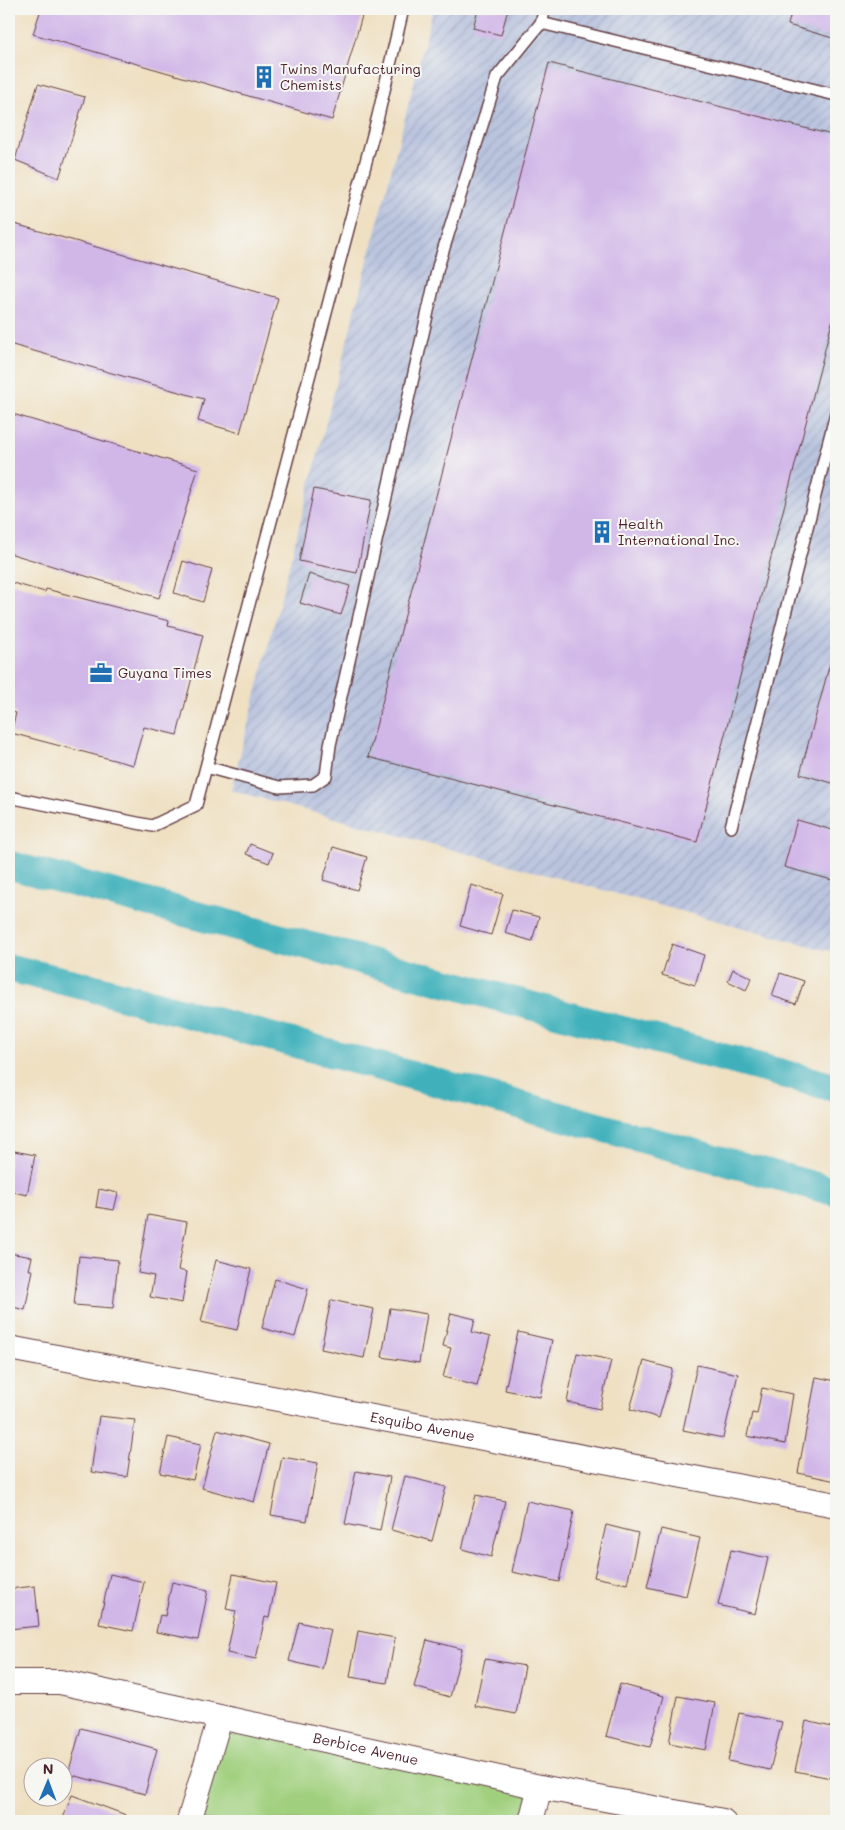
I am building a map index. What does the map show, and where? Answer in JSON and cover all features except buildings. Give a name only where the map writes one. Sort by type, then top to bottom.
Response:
[{"type":"street","name":"Esquibo Avenue","points":[[9,1348],[836,1505]]},
{"type":"street","name":"Berbice Avenue","points":[[9,1682],[60,1682],[540,1787],[723,1821]]},
{"type":"street","points":[[189,1821],[220,1718]]},
{"type":"street","points":[[531,1821],[540,1787]]},
{"type":"lane","points":[[9,797],[152,826],[196,805],[378,116],[402,9]]},
{"type":"lane","points":[[206,767],[280,787],[313,785],[326,776],[330,745],[438,267],[497,77],[541,23],[545,9]]},
{"type":"lane","points":[[541,23],[836,95]]},
{"type":"lane","points":[[731,827],[836,413]]},
{"type":"shaded area","points":[[433,9],[836,9],[836,953],[231,790]]},
{"type":"green space","points":[[220,1718],[540,1787],[531,1821],[189,1821]]},
{"type":"waterway","points":[[9,865],[836,1088]]},
{"type":"waterway","points":[[9,968],[97,989],[836,1192]]},
{"type":"place","name":"Twins Manufacturing Chemists","points":[[264,77]]},
{"type":"place","name":"Health International Inc.","points":[[602,532]]},
{"type":"place","name":"Guyana Times","points":[[101,673]]}]
